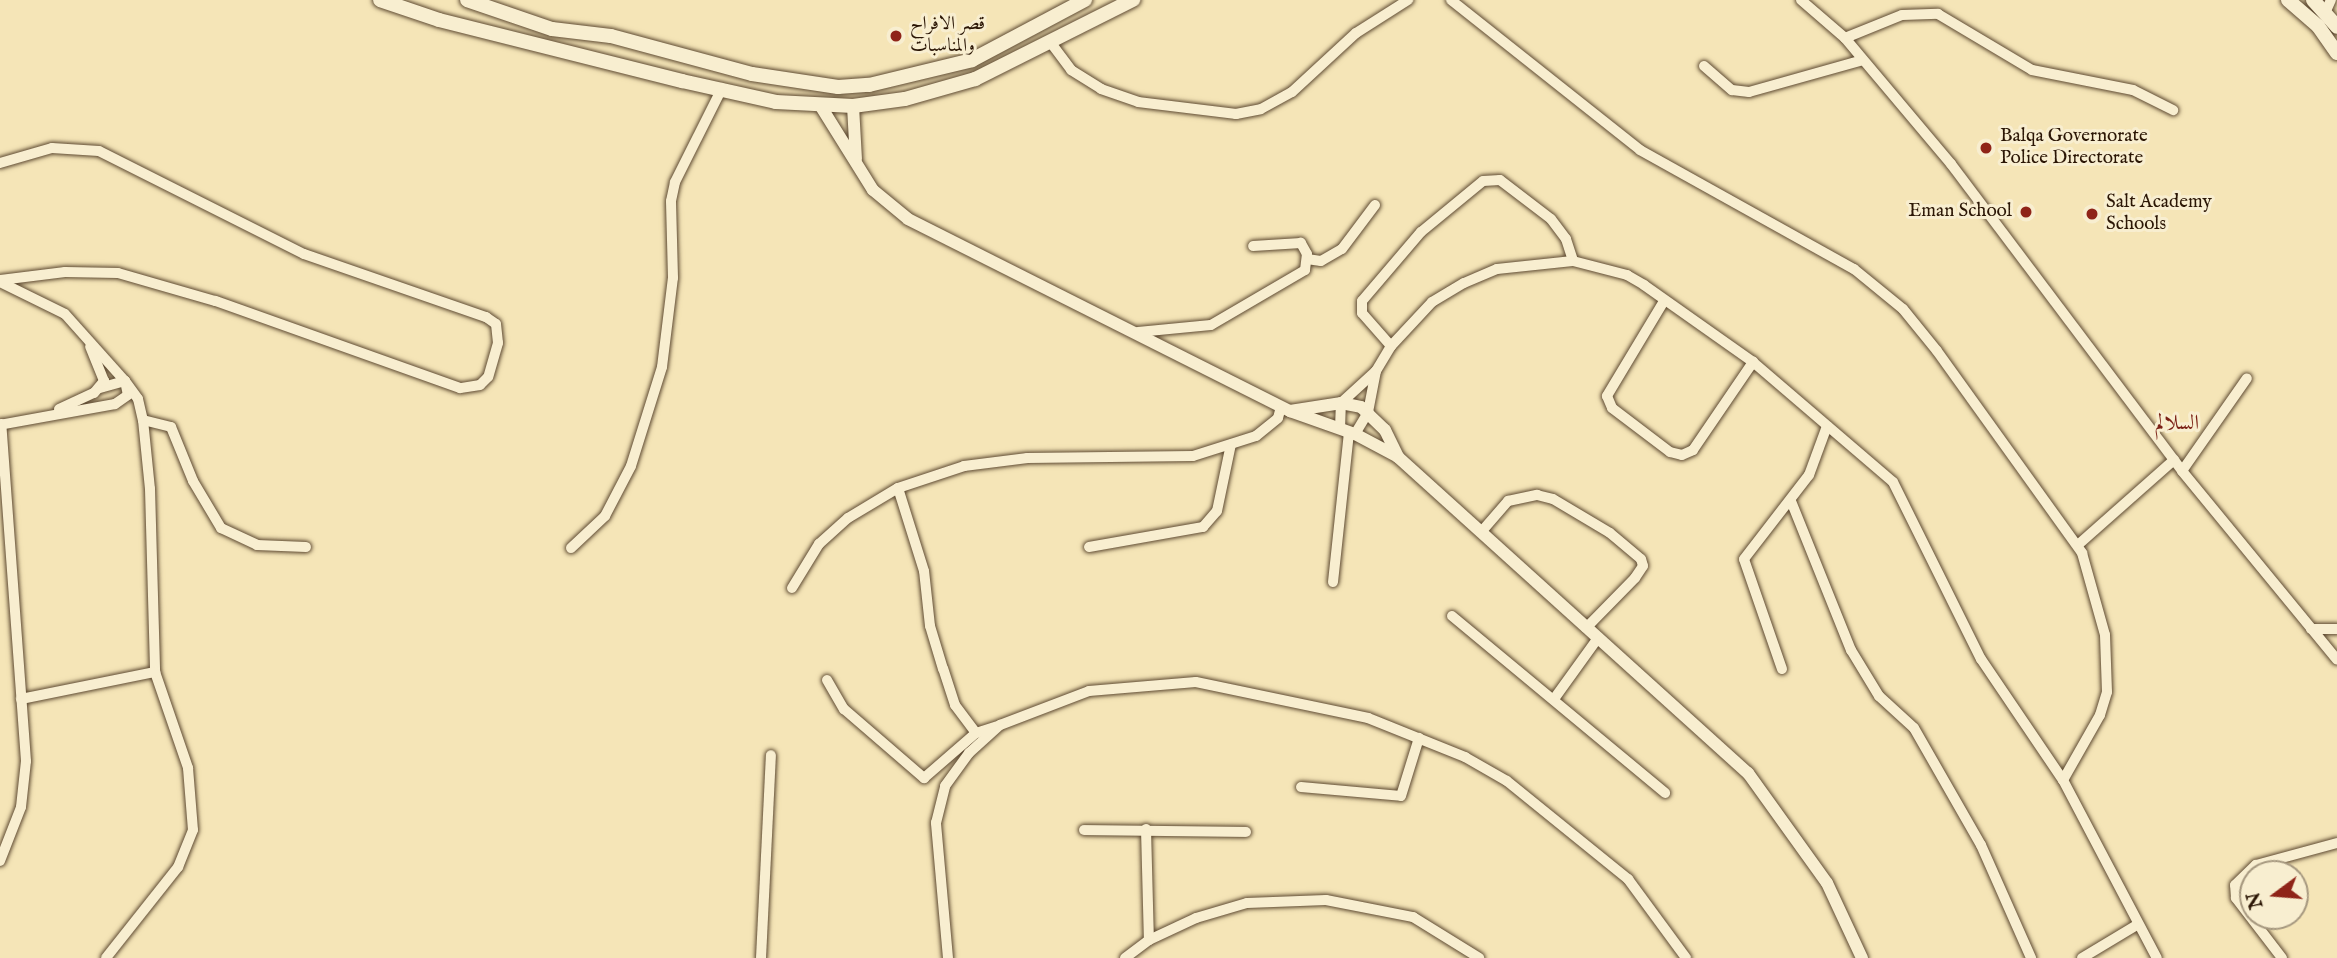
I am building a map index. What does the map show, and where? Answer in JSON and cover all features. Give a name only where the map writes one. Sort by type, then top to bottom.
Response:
[{"type":"main road","points":[[380,0],[439,20],[776,102],[853,106],[946,89],[1051,43],[1133,0]]},
{"type":"main road","points":[[467,0],[552,29],[650,46],[803,85],[869,85],[972,60],[1085,0]]},
{"type":"main road","points":[[2288,0],[2318,26],[2337,53]]},
{"type":"main road","points":[[2313,0],[2328,5],[2337,27]]},
{"type":"main road","points":[[644,72],[650,46]]},
{"type":"street","points":[[1051,43],[1071,70],[1101,89],[1138,102],[1236,114],[1261,109],[1292,92],[1356,33],[1408,0]]},
{"type":"street","points":[[1451,0],[1640,150],[1806,239],[1890,296],[1937,351],[2079,544],[2105,635],[2107,692],[2100,715],[2063,780]]},
{"type":"street","points":[[1801,0],[1845,38],[1951,164],[2182,471],[2337,660]]},
{"type":"street","points":[[1845,38],[1902,15],[1938,14],[2023,66],[2133,90],[2173,110]]},
{"type":"street","points":[[1704,66],[1732,90],[1749,92],[1863,60]]},
{"type":"street","points":[[571,548],[605,516],[631,466],[662,367],[673,278],[671,201],[675,182],[722,88]]},
{"type":"street","points":[[820,105],[873,190],[908,219],[1138,332],[1285,409],[1348,432],[1398,457],[1482,530],[1758,785],[1835,895],[1862,958]]},
{"type":"street","points":[[853,106],[856,160]]},
{"type":"street","points":[[0,163],[52,148],[99,151],[179,188],[268,239],[356,275],[486,317],[496,324],[498,343],[488,377],[480,385],[460,388],[215,301],[118,273],[65,272],[0,281]]},
{"type":"street","points":[[1391,346],[1362,313],[1362,301],[1421,232],[1483,180],[1500,180],[1551,219],[1573,261]]},
{"type":"street","points":[[1307,259],[1321,261],[1342,248],[1375,205]]},
{"type":"street","points":[[1138,332],[1211,325],[1302,275],[1307,259],[1301,243],[1253,246]]},
{"type":"street","points":[[1341,403],[1376,371],[1391,346],[1432,302],[1465,283],[1497,269],[1573,261],[1627,275],[1753,362],[1893,482],[1982,659],[2063,780],[2137,925],[2157,958]]},
{"type":"street","points":[[0,281],[65,314],[125,381],[138,399],[143,420],[150,489],[155,672],[177,725],[188,768],[193,830],[178,867],[106,958]]},
{"type":"street","points":[[1664,302],[1607,396],[1612,408],[1670,452],[1682,455],[1693,450],[1753,362]]},
{"type":"street","points":[[65,314],[104,372],[100,388]]},
{"type":"street","points":[[1348,432],[1368,412],[1376,371]]},
{"type":"street","points":[[2182,471],[2247,378]]},
{"type":"street","points":[[46,415],[100,388],[125,381]]},
{"type":"street","points":[[119,403],[128,395],[125,381]]},
{"type":"street","points":[[0,861],[21,807],[26,761],[5,555],[1,424],[119,403],[134,406],[143,420],[170,427],[194,481],[221,528],[257,545],[306,547]]},
{"type":"street","points":[[1333,582],[1348,432],[1341,403]]},
{"type":"street","points":[[792,588],[820,544],[848,518],[898,488],[989,463],[1027,458],[1154,460],[1194,456],[1267,429],[1285,409],[1341,403],[1368,412],[1385,430],[1398,457]]},
{"type":"street","points":[[1782,669],[1744,559],[1791,501],[1814,466],[1827,426]]},
{"type":"street","points":[[1089,547],[1203,527],[1217,510],[1231,444]]},
{"type":"street","points":[[2079,544],[2174,460]]},
{"type":"street","points":[[898,488],[924,571],[930,626],[943,669],[955,705],[976,733]]},
{"type":"street","points":[[1482,530],[1508,501],[1537,495],[1553,499],[1610,533],[1641,559],[1643,566],[1635,578],[1586,628]]},
{"type":"street","points":[[1791,501],[1851,650],[1879,696],[1914,728],[1981,845],[2031,958]]},
{"type":"street","points":[[1452,616],[1665,793]]},
{"type":"street","points":[[2311,629],[2337,629]]},
{"type":"street","points":[[1554,699],[1598,638]]},
{"type":"street","points":[[21,699],[155,672]]},
{"type":"street","points":[[827,680],[844,709],[924,778],[976,733],[1089,691],[1196,682],[1306,702],[1419,738],[1507,781],[1569,828],[1628,879],[1686,958]]},
{"type":"street","points":[[948,958],[936,823],[938,803],[969,753],[1000,725]]},
{"type":"street","points":[[1301,787],[1401,796],[1419,738]]},
{"type":"street","points":[[761,958],[771,755]]},
{"type":"street","points":[[1084,831],[1146,829],[1246,832]]},
{"type":"street","points":[[1146,829],[1149,940]]},
{"type":"street","points":[[2282,958],[2236,898],[2235,886],[2256,865],[2337,844]]},
{"type":"street","points":[[1125,958],[1149,940],[1196,918],[1247,903],[1326,900],[1413,917],[1479,958]]},
{"type":"street","points":[[2082,958],[2137,925]]},
{"type":"place","name":"قصر الافراح والمناسبات","points":[[896,36]]},
{"type":"place","name":"Balqa Governorate Police Directorate","points":[[1986,148]]},
{"type":"place","name":"Eman School","points":[[2026,212]]},
{"type":"place","name":"Salt Academy Schools","points":[[2092,214]]},
{"type":"district","name":"السلالم","points":[[2177,424]]}]
